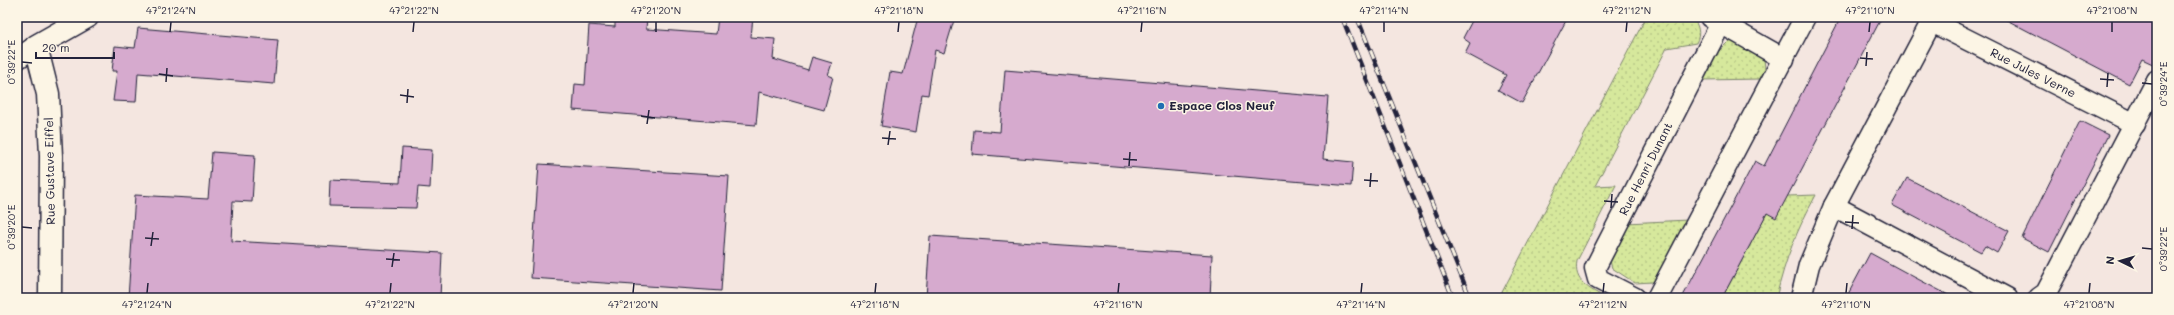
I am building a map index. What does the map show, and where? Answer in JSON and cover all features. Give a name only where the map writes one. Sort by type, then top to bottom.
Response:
[{"type":"street","points":[[17,59],[36,46],[88,17]]},
{"type":"street","points":[[1658,298],[1805,17]]},
{"type":"street","points":[[1801,298],[1809,265],[1834,206],[1933,19]]},
{"type":"street","name":"Rue Jules Verne","points":[[1933,19],[2135,124]]},
{"type":"street","name":"Rue Henri Dunant","points":[[1635,298],[1598,279],[1595,268],[1715,20],[1784,59]]},
{"type":"street","name":"Rue Gustave Eiffel","points":[[36,46],[48,94],[51,164],[50,298]]},
{"type":"street","points":[[2039,298],[2046,293],[2157,80]]},
{"type":"street","points":[[1834,206],[2007,298]]},
{"type":"green space","points":[[1646,17],[1691,17],[1697,26],[1699,33],[1696,43],[1667,48],[1595,186],[1616,185],[1577,261],[1576,268],[1580,280],[1584,284],[1606,298],[1499,298]]},
{"type":"green space","points":[[1729,41],[1740,42],[1764,58],[1765,69],[1761,79],[1702,80],[1714,56]]},
{"type":"green space","points":[[1816,195],[1792,245],[1776,298],[1722,298],[1767,213],[1788,196]]},
{"type":"green space","points":[[1688,220],[1653,282],[1635,283],[1612,268],[1610,261],[1626,223]]},
{"type":"building","points":[[615,17],[647,17],[646,29],[716,34],[718,17],[753,17],[751,37],[775,39],[773,59],[808,70],[812,57],[832,63],[828,75],[833,77],[824,110],[759,92],[756,125],[573,110],[575,84],[585,85],[589,25],[615,27]]},
{"type":"building","points":[[918,17],[955,17],[944,53],[935,50],[928,95],[922,94],[916,132],[881,126],[890,72],[903,74]]},
{"type":"building","points":[[1474,17],[1568,17],[1522,103],[1498,90],[1506,75],[1465,53],[1470,43],[1463,38]]},
{"type":"building","points":[[1841,17],[1882,17],[1776,218],[1767,213],[1722,298],[1682,298],[1755,161],[1764,166]]},
{"type":"building","points":[[2001,17],[2157,17],[2157,66],[2142,59],[2129,84]]},
{"type":"building","points":[[138,28],[278,40],[274,84],[138,73],[136,102],[113,101],[117,71],[112,71],[115,46],[135,48]]},
{"type":"building","name":"Espace Clos Neuf","points":[[1005,70],[1328,97],[1323,159],[1353,162],[1351,186],[972,154],[974,130],[1000,132]]},
{"type":"building","points":[[2080,121],[2108,135],[2049,252],[2022,238]]},
{"type":"building","points":[[402,148],[432,150],[430,188],[418,187],[416,208],[329,206],[330,180],[400,183]]},
{"type":"building","points":[[212,152],[255,155],[252,202],[233,201],[231,241],[442,253],[440,298],[128,298],[135,195],[208,199]]},
{"type":"building","points":[[539,164],[729,176],[721,291],[531,278]]},
{"type":"building","points":[[1907,178],[2009,231],[1997,253],[1985,246],[1981,252],[1892,205]]},
{"type":"building","points":[[930,236],[1212,255],[1210,298],[926,298]]},
{"type":"building","points":[[1870,253],[1914,277],[1954,298],[1846,298]]},
{"type":"railway","points":[[1342,17],[1453,298]]},
{"type":"railway","points":[[1357,17],[1470,298]]},
{"type":"place","name":"Espace Clos Neuf","points":[[1161,106]]}]
